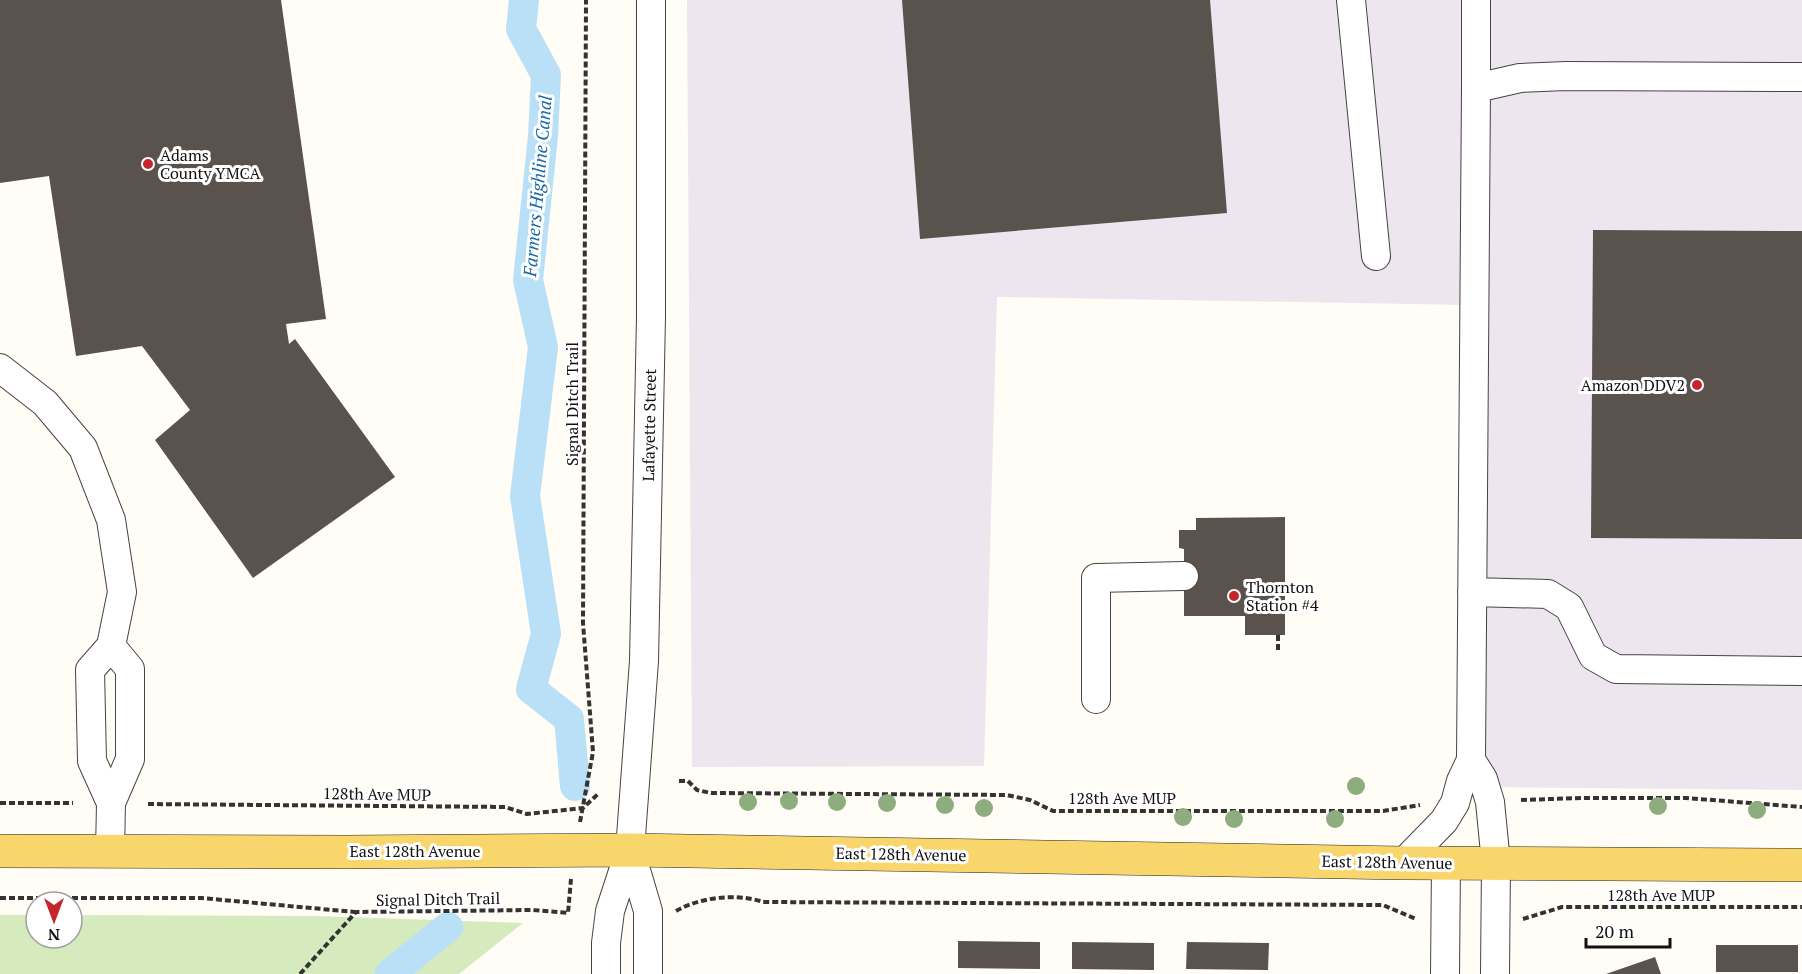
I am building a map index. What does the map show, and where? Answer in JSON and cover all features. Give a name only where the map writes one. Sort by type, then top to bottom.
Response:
[{"type":"main road","name":"East 128th Avenue","points":[[0,851],[630,850],[1403,863],[1802,865]]},
{"type":"street","name":"Lafayette Street","points":[[606,974],[606,943],[610,911],[630,850],[644,649],[651,316],[651,0]]},
{"type":"street","points":[[1351,0],[1376,256]]},
{"type":"street","points":[[1403,863],[1444,821],[1455,803],[1461,781],[1471,760],[1476,0]]},
{"type":"street","points":[[1476,88],[1520,78],[1566,76],[1802,78]]},
{"type":"street","points":[[0,368],[45,403],[83,448],[111,520],[122,592],[111,646],[90,670],[92,761],[111,803]]},
{"type":"street","points":[[1096,699],[1096,578],[1184,576]]},
{"type":"street","points":[[1472,592],[1548,594],[1569,607],[1593,656],[1616,669],[1802,671]]},
{"type":"street","points":[[110,852],[111,803],[130,759],[130,669],[111,646]]},
{"type":"street","points":[[1471,760],[1483,779],[1490,802],[1496,863],[1495,974]]},
{"type":"street","name":"Lafayette Street","points":[[630,850],[648,911],[648,974]]},
{"type":"street","points":[[1445,974],[1446,863]]},
{"type":"path","name":"Signal Ditch Trail","points":[[583,808],[593,752],[583,623],[586,0]]},
{"type":"path","points":[[1278,635],[1278,652]]},
{"type":"path","name":"128th Ave MUP","points":[[679,781],[688,781],[696,790],[711,793],[1007,795],[1030,800],[1053,811],[1383,811],[1428,805]]},
{"type":"path","points":[[583,808],[599,793]]},
{"type":"path","points":[[1521,800],[1686,798],[1802,807]]},
{"type":"path","points":[[0,803],[73,803]]},
{"type":"path","name":"128th Ave MUP","points":[[148,804],[505,807],[527,814],[583,808]]},
{"type":"path","points":[[0,898],[201,898],[356,912]]},
{"type":"path","points":[[674,911],[689,903],[705,899],[754,899],[775,903],[1383,905],[1416,919]]},
{"type":"path","name":"128th Ave MUP","points":[[1522,920],[1562,907],[1802,908]]},
{"type":"path","name":"Signal Ditch Trail","points":[[300,974],[356,912],[532,910],[568,913]]},
{"type":"shaded area","points":[[687,0],[1802,0],[1802,790],[1462,787],[1468,305],[997,297],[984,766],[692,767]]},
{"type":"green space","points":[[0,915],[24,915],[24,950],[84,950],[84,915],[316,916],[523,923],[459,974],[0,974]]},
{"type":"building","points":[[0,0],[281,0],[326,319],[286,324],[289,344],[295,339],[395,477],[253,578],[155,440],[190,410],[142,346],[76,356],[49,176],[0,183]]},
{"type":"building","points":[[902,0],[1210,0],[1227,213],[920,239]]},
{"type":"building","name":"Amazon DDV2","points":[[1593,230],[1802,231],[1802,539],[1591,538]]},
{"type":"building","name":"Thornton Station #4","points":[[1285,517],[1285,635],[1245,635],[1245,616],[1184,616],[1184,549],[1179,548],[1179,530],[1196,530],[1196,518]]},
{"type":"building","points":[[958,941],[1040,942],[1040,969],[958,968]]},
{"type":"building","points":[[1072,942],[1154,943],[1154,970],[1072,969]]},
{"type":"building","points":[[1187,942],[1269,943],[1268,970],[1186,969]]},
{"type":"building","points":[[1716,945],[1798,945],[1798,972],[1716,972]]},
{"type":"building","points":[[1655,957],[1661,974],[1606,974]]},
{"type":"waterway","name":"Farmers Highline Canal","points":[[524,0],[521,29],[546,75],[543,136],[528,280],[543,347],[525,496],[546,634],[531,689],[569,719],[575,786]]},
{"type":"waterway","points":[[390,974],[448,927]]},
{"type":"place","name":"Adams County YMCA","points":[[148,164]]},
{"type":"place","name":"Amazon DDV2","points":[[1697,385]]},
{"type":"place","name":"Thornton Station #4","points":[[1234,596]]}]
